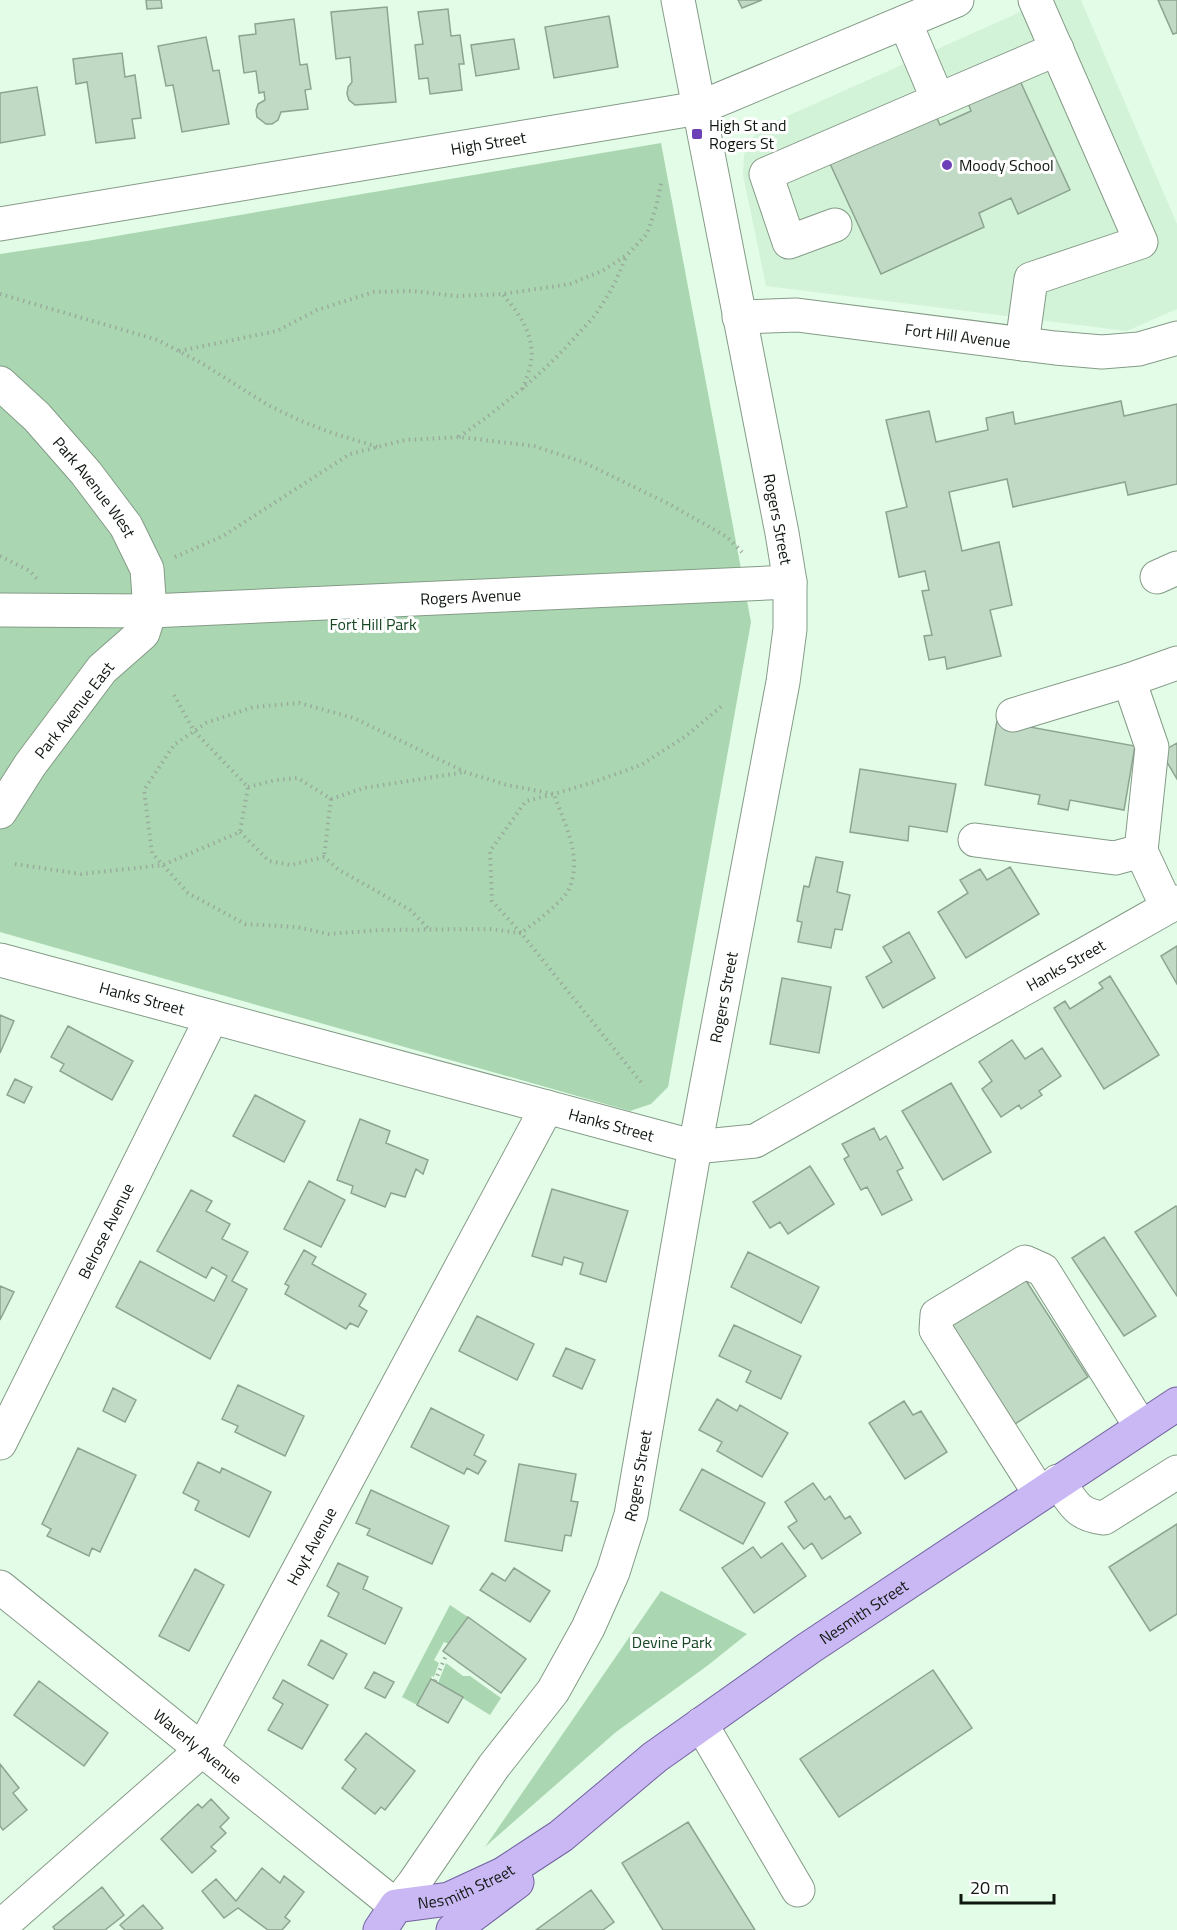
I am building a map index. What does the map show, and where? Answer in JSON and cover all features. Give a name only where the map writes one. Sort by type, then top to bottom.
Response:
[{"type":"main road","name":"Nesmith Street","points":[[388,1918],[449,1899],[503,1874],[561,1836],[655,1757],[809,1648],[1177,1404]]},
{"type":"main road","name":"Nesmith Street","points":[[453,1930],[530,1873],[561,1836]]},
{"type":"street","name":"Rogers Street","points":[[388,1918],[414,1884],[494,1766],[553,1691],[588,1628],[613,1572],[631,1515],[695,1147],[783,682],[790,629],[790,582],[678,0]]},
{"type":"street","name":"High Street","points":[[0,224],[699,108],[957,0]]},
{"type":"street","points":[[1022,344],[1031,279],[1141,242],[1035,0]]},
{"type":"street","points":[[905,22],[938,99]]},
{"type":"street","points":[[835,225],[789,242],[766,174],[1057,49]]},
{"type":"street","name":"Fort Hill Avenue","points":[[739,317],[797,315],[1102,352],[1139,349],[1177,338]]},
{"type":"street","name":"Park Avenue West","points":[[0,383],[37,417],[86,473],[126,526],[147,569],[150,611]]},
{"type":"street","name":"Rogers Avenue","points":[[0,610],[150,611],[790,582]]},
{"type":"street","name":"Park Avenue East","points":[[0,812],[30,765],[102,669],[143,633],[150,611]]},
{"type":"street","points":[[1013,715],[1177,663]]},
{"type":"street","points":[[1129,680],[1152,747],[1141,850],[1172,904]]},
{"type":"street","points":[[975,840],[1115,858],[1141,850]]},
{"type":"street","name":"Hanks Street","points":[[0,960],[695,1147],[755,1141],[1172,904]]},
{"type":"street","name":"Belrose Avenue","points":[[0,1443],[212,1017]]},
{"type":"street","name":"Hoyt Avenue","points":[[0,1927],[202,1750],[548,1107]]},
{"type":"street","points":[[1141,1427],[1043,1270],[1025,1262],[937,1315],[936,1330],[1049,1487],[1080,1512],[1091,1517],[1104,1518],[1177,1472]]},
{"type":"street","name":"Waverly Avenue","points":[[0,1587],[202,1750],[388,1918]]},
{"type":"street","points":[[701,1724],[798,1890]]},
{"type":"path","points":[[179,351],[277,331],[317,310],[374,292],[413,291],[457,296],[502,294],[570,284],[602,271],[627,255],[647,234],[662,180]]},
{"type":"path","points":[[459,437],[523,389],[544,370],[598,311],[616,281],[627,255]]},
{"type":"path","points":[[0,294],[158,340],[301,422],[332,434],[378,447]]},
{"type":"path","points":[[502,294],[517,311],[529,336],[531,361],[523,389]]},
{"type":"path","points":[[147,569],[224,536],[350,454],[405,440],[459,437],[534,446],[583,462],[629,483],[727,537],[746,556]]},
{"type":"path","points":[[174,695],[194,731],[248,787]]},
{"type":"path","points":[[299,703],[354,718],[465,772],[507,785],[554,794],[574,852],[571,886],[551,909],[521,933],[490,929],[381,930],[328,934],[297,927],[245,924],[188,893],[152,853],[144,790],[174,745],[206,723],[253,708],[299,703]]},
{"type":"path","points":[[644,1086],[521,933],[492,901],[490,851],[526,801],[594,782],[641,765],[686,736],[723,705]]},
{"type":"path","points":[[331,799],[364,788],[465,772]]},
{"type":"path","points":[[248,787],[276,780],[298,778],[331,799]]},
{"type":"path","points":[[240,832],[248,787]]},
{"type":"path","points":[[324,857],[331,799]]},
{"type":"path","points":[[15,864],[81,874],[163,865],[240,832]]},
{"type":"path","points":[[240,832],[269,861],[291,865],[324,857]]},
{"type":"path","points":[[324,857],[339,870],[410,910],[429,930]]},
{"type":"path","points":[[435,1681],[447,1653]]},
{"type":"shaded area","name":"Moody School","points":[[1047,0],[1081,0],[1177,224],[1177,309],[1127,331],[766,286],[743,175],[744,155],[750,140],[765,126]]},
{"type":"green space","name":"Fort Hill Park","points":[[661,143],[751,622],[668,1087],[651,1104],[630,1111],[0,932],[0,254]]},
{"type":"green space","name":"Devine Park","points":[[661,1591],[747,1634],[616,1732],[485,1847]]},
{"type":"green space","points":[[450,1605],[468,1617],[449,1644],[444,1642],[434,1660],[439,1663],[434,1677],[432,1676],[417,1705],[402,1697]]},
{"type":"green space","points":[[446,1663],[463,1676],[470,1676],[501,1698],[490,1715],[438,1683]]},
{"type":"building","points":[[146,0],[161,0],[162,8],[147,9]]},
{"type":"building","points":[[738,0],[762,0],[742,8]]},
{"type":"building","points":[[1158,0],[1177,0],[1177,33],[1173,34]]},
{"type":"building","points":[[387,7],[396,102],[355,105],[349,100],[347,94],[352,82],[350,57],[336,59],[331,12]]},
{"type":"building","points":[[448,9],[451,36],[460,35],[464,64],[459,64],[462,90],[430,94],[428,78],[419,79],[415,45],[423,44],[418,12]]},
{"type":"building","points":[[609,16],[618,67],[554,78],[545,27]]},
{"type":"building","points":[[294,19],[300,65],[307,64],[311,89],[305,90],[308,109],[281,112],[278,120],[272,124],[266,124],[257,117],[256,110],[258,104],[265,100],[264,92],[259,93],[256,71],[244,73],[239,36],[256,34],[255,24]]},
{"type":"building","points":[[206,37],[213,71],[219,70],[229,124],[182,132],[173,85],[166,86],[158,46]]},
{"type":"building","points":[[514,39],[519,69],[476,76],[471,45]]},
{"type":"building","points":[[122,53],[125,77],[135,75],[141,118],[132,119],[135,138],[96,143],[87,82],[76,84],[73,59]]},
{"type":"building","points":[[1016,72],[1070,190],[1018,214],[1011,198],[979,213],[984,227],[881,274],[826,155],[932,107],[940,125],[971,111],[965,95]]},
{"type":"building","points":[[37,87],[45,135],[0,143],[0,93]]},
{"type":"building","points":[[1121,401],[1124,416],[1177,404],[1177,484],[1128,495],[1125,482],[1013,507],[1007,479],[949,492],[962,551],[999,542],[1012,605],[990,610],[1001,656],[947,669],[945,657],[929,660],[924,636],[932,635],[922,591],[929,590],[925,571],[899,577],[886,512],[907,507],[886,420],[929,411],[936,442],[988,430],[986,418],[1013,412],[1015,424]]},
{"type":"building","points":[[997,721],[1135,746],[1124,810],[1070,800],[1068,810],[1038,804],[1040,795],[985,785]]},
{"type":"building","points":[[1177,743],[1177,779],[1161,752]]},
{"type":"building","points":[[860,769],[956,784],[947,832],[909,826],[908,841],[850,832]]},
{"type":"building","points":[[816,857],[843,862],[837,892],[850,895],[842,930],[835,929],[831,948],[798,942],[802,922],[797,921],[804,886],[809,887]]},
{"type":"building","points":[[1010,867],[1039,914],[966,958],[938,912],[968,893],[960,880],[980,869],[987,880]]},
{"type":"building","points":[[909,932],[935,978],[883,1008],[866,977],[892,962],[883,947]]},
{"type":"building","points":[[1177,946],[1177,984],[1161,956]]},
{"type":"building","points":[[1110,976],[1159,1055],[1104,1089],[1054,1008],[1065,1001],[1070,1009],[1103,988],[1099,983]]},
{"type":"building","points":[[782,978],[831,987],[819,1053],[770,1044]]},
{"type":"building","points":[[0,1015],[14,1021],[0,1053]]},
{"type":"building","points":[[68,1026],[133,1061],[112,1100],[60,1071],[64,1064],[51,1057]]},
{"type":"building","points":[[1012,1040],[1025,1059],[1042,1048],[1061,1076],[1039,1091],[1042,1095],[1021,1109],[1019,1105],[1001,1117],[982,1089],[992,1081],[979,1062]]},
{"type":"building","points":[[15,1079],[32,1087],[24,1103],[7,1095]]},
{"type":"building","points":[[951,1083],[991,1152],[943,1180],[902,1111]]},
{"type":"building","points":[[255,1095],[305,1121],[284,1162],[233,1136]]},
{"type":"building","points":[[360,1119],[390,1131],[386,1143],[428,1160],[423,1174],[416,1169],[405,1197],[391,1193],[385,1207],[351,1193],[353,1186],[337,1180]]},
{"type":"building","points":[[874,1128],[880,1140],[886,1136],[903,1168],[897,1171],[912,1200],[882,1215],[867,1187],[861,1190],[844,1159],[849,1156],[842,1144]]},
{"type":"building","points":[[810,1166],[834,1204],[788,1234],[780,1222],[770,1228],[753,1202]]},
{"type":"building","points":[[309,1181],[345,1200],[321,1247],[284,1229]]},
{"type":"building","points":[[552,1189],[628,1211],[606,1282],[580,1274],[583,1263],[564,1257],[562,1265],[532,1256]]},
{"type":"building","points":[[191,1190],[212,1201],[206,1211],[230,1224],[222,1239],[248,1252],[232,1281],[247,1289],[210,1359],[116,1307],[140,1261],[214,1301],[227,1276],[212,1267],[206,1278],[157,1251]]},
{"type":"building","points":[[1177,1207],[1177,1296],[1135,1232]]},
{"type":"building","points":[[1104,1237],[1156,1316],[1124,1336],[1072,1258]]},
{"type":"building","points":[[304,1250],[316,1257],[312,1264],[366,1294],[359,1306],[367,1311],[358,1327],[350,1323],[346,1329],[285,1294],[289,1286],[285,1284]]},
{"type":"building","points":[[748,1252],[819,1287],[801,1323],[731,1287]]},
{"type":"building","points":[[1025,1279],[1088,1377],[1015,1424],[952,1325]]},
{"type":"building","points":[[0,1286],[14,1292],[0,1320]]},
{"type":"building","points":[[477,1316],[534,1344],[517,1380],[459,1351]]},
{"type":"building","points":[[734,1325],[801,1356],[781,1399],[746,1382],[751,1371],[719,1356]]},
{"type":"building","points":[[566,1348],[595,1360],[582,1389],[553,1376]]},
{"type":"building","points":[[238,1385],[304,1416],[285,1456],[235,1432],[238,1426],[222,1419]]},
{"type":"building","points":[[113,1388],[136,1400],[125,1422],[103,1411]]},
{"type":"building","points":[[717,1399],[737,1411],[740,1405],[788,1433],[762,1477],[717,1451],[722,1442],[699,1430]]},
{"type":"building","points":[[904,1401],[913,1415],[921,1411],[947,1452],[905,1479],[869,1423]]},
{"type":"building","points":[[431,1408],[484,1435],[474,1455],[486,1461],[478,1474],[467,1468],[464,1474],[411,1447]]},
{"type":"building","points":[[78,1448],[136,1475],[100,1552],[92,1548],[89,1556],[47,1536],[51,1529],[42,1524]]},
{"type":"building","points":[[198,1462],[220,1473],[222,1468],[271,1492],[249,1537],[195,1510],[199,1501],[183,1493]]},
{"type":"building","points":[[519,1464],[576,1474],[571,1501],[578,1502],[571,1536],[565,1535],[562,1551],[505,1541]]},
{"type":"building","points":[[702,1469],[765,1503],[743,1544],[680,1510]]},
{"type":"building","points":[[813,1483],[825,1500],[830,1496],[845,1519],[850,1516],[861,1533],[822,1559],[812,1543],[804,1549],[788,1527],[797,1521],[785,1502]]},
{"type":"building","points":[[371,1490],[449,1526],[432,1564],[367,1535],[370,1529],[356,1523]]},
{"type":"building","points":[[1177,1524],[1177,1614],[1150,1631],[1109,1567]]},
{"type":"building","points":[[782,1543],[806,1576],[754,1613],[722,1568],[753,1547],[761,1558]]},
{"type":"building","points":[[338,1563],[368,1577],[363,1589],[402,1608],[385,1644],[328,1616],[339,1593],[327,1586]]},
{"type":"building","points":[[514,1568],[550,1591],[530,1622],[480,1590],[492,1573],[505,1581]]},
{"type":"building","points":[[195,1569],[224,1585],[189,1651],[159,1636]]},
{"type":"building","points":[[468,1617],[526,1659],[501,1693],[443,1651]]},
{"type":"building","points":[[321,1640],[347,1654],[333,1679],[308,1665]]},
{"type":"building","points":[[933,1670],[972,1728],[839,1817],[800,1759]]},
{"type":"building","points":[[374,1672],[394,1682],[385,1698],[365,1688]]},
{"type":"building","points":[[431,1679],[463,1697],[448,1723],[417,1705]]},
{"type":"building","points":[[283,1680],[328,1705],[302,1749],[268,1730],[283,1704],[273,1698]]},
{"type":"building","points":[[39,1681],[108,1733],[84,1766],[14,1715]]},
{"type":"building","points":[[366,1733],[415,1771],[385,1810],[381,1807],[375,1814],[342,1788],[356,1769],[345,1760]]},
{"type":"building","points":[[0,1764],[19,1788],[13,1793],[27,1810],[3,1830],[0,1826]]},
{"type":"building","points":[[211,1799],[229,1818],[220,1827],[226,1833],[211,1847],[216,1851],[192,1873],[161,1839],[198,1804],[202,1808]]},
{"type":"building","points":[[688,1822],[755,1930],[663,1930],[622,1863]]},
{"type":"building","points":[[262,1868],[280,1883],[284,1876],[304,1892],[285,1917],[290,1921],[282,1930],[268,1930],[238,1908],[224,1918],[202,1891],[216,1879],[236,1901]]},
{"type":"building","points":[[102,1887],[124,1915],[105,1930],[55,1930],[53,1927]]},
{"type":"building","points":[[591,1890],[614,1922],[603,1930],[536,1930]]},
{"type":"building","points":[[143,1905],[163,1928],[160,1930],[125,1930],[120,1925]]},
{"type":"place","name":"High St and Rogers St","points":[[697,134]]},
{"type":"place","name":"Moody School","points":[[947,165]]}]
